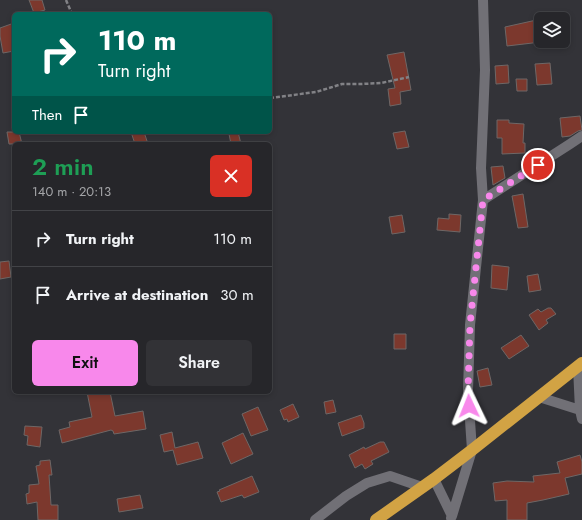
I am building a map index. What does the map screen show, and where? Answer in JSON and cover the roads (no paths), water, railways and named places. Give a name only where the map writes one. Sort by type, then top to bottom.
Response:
[{"type":"highway","points":[[376,520],[434,479],[580,365]]},
{"type":"street","points":[[451,518],[472,450],[468,391],[470,325],[483,200],[480,168],[485,70],[483,0]]},
{"type":"street","points":[[483,200],[582,136]]},
{"type":"street","points":[[539,397],[581,414],[580,365]]},
{"type":"street","points":[[315,520],[346,496],[367,483],[390,476],[422,487]]},
{"type":"street","points":[[434,479],[451,518]]}]
